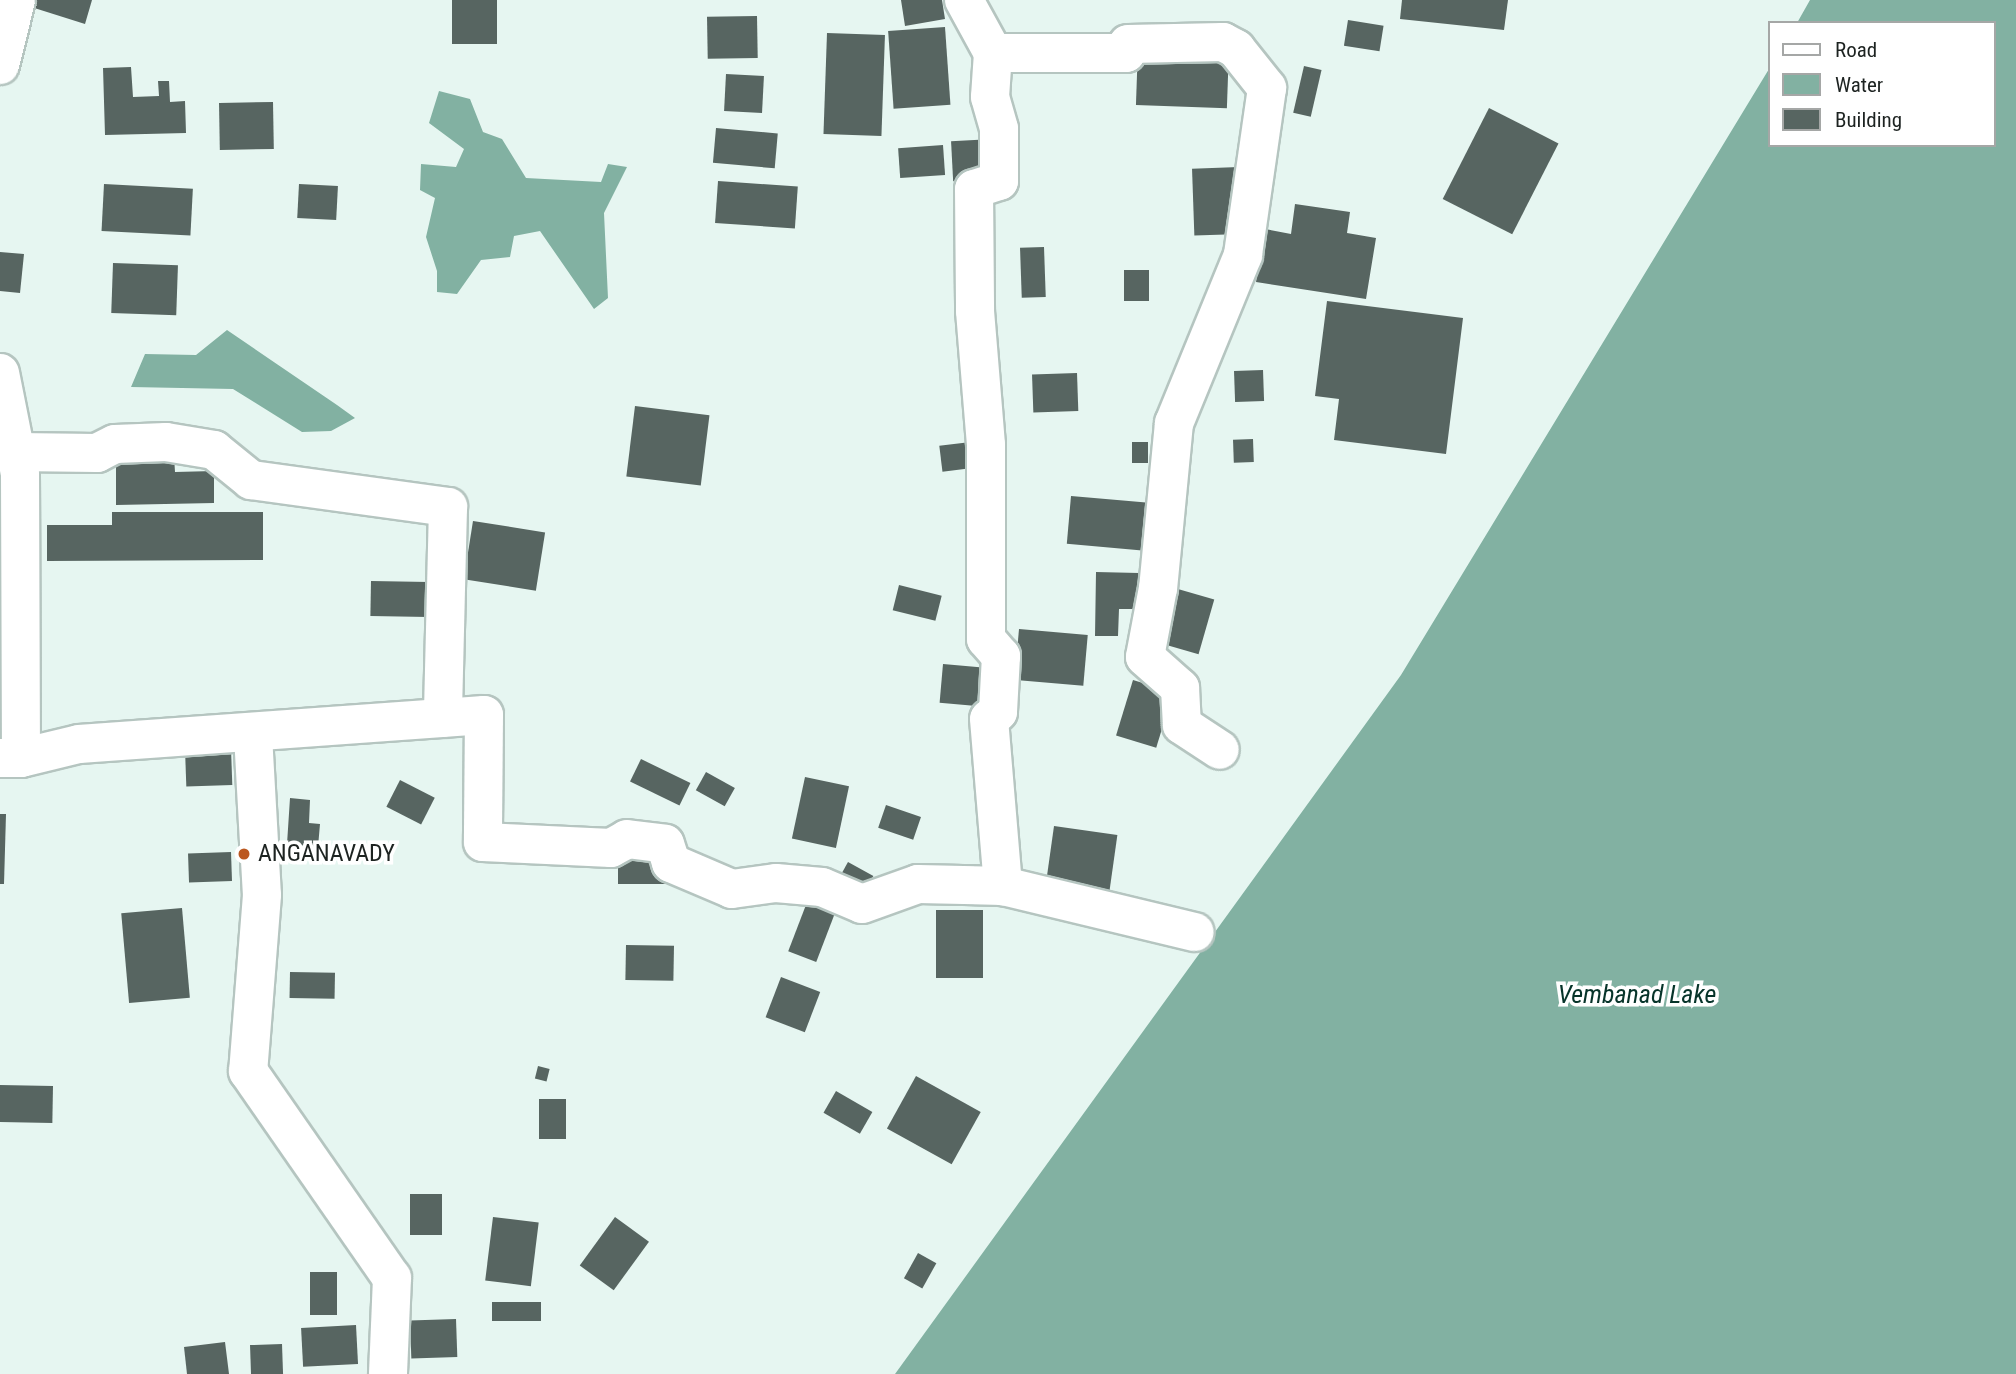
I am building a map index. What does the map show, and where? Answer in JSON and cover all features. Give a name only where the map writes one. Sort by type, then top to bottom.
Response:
[{"type":"street","points":[[1,51],[16,0]]},
{"type":"street","points":[[964,0],[993,53],[990,97],[999,129],[999,181],[974,189],[975,298],[986,445],[986,639],[1001,656],[998,712],[989,719],[1003,886]]},
{"type":"street","points":[[993,53],[1126,53],[1128,44],[1223,42],[1236,49],[1267,89],[1243,255],[1174,423],[1158,589],[1144,657],[1180,688],[1182,725],[1220,750]]},
{"type":"street","points":[[0,373],[20,474],[11,758],[79,744],[253,735],[484,715],[483,842],[611,848],[627,839],[665,844],[669,845],[671,863],[733,889],[776,883],[822,887],[862,904],[918,884],[1003,886],[1195,932]]},
{"type":"street","points":[[16,452],[97,453],[116,444],[166,442],[214,450],[251,480],[448,507],[443,718]]},
{"type":"street","points":[[253,735],[262,895],[248,1071],[392,1278],[388,1374]]},
{"type":"water","name":"Vembanad Lake","points":[[1810,0],[2016,0],[2016,1374],[895,1374],[1401,675],[1768,71],[1768,147],[1995,147],[1995,21],[1798,21]]},
{"type":"water","points":[[439,91],[470,99],[483,132],[502,139],[526,178],[601,182],[608,164],[627,167],[604,213],[608,298],[594,309],[540,231],[514,236],[510,257],[481,260],[457,294],[437,292],[437,271],[426,237],[435,198],[420,190],[421,164],[456,167],[464,149],[429,123]]},
{"type":"water","points":[[227,330],[355,418],[331,431],[302,432],[233,389],[131,387],[145,354],[196,355]]},
{"type":"building","points":[[30,0],[92,0],[85,24],[28,6]]},
{"type":"building","points":[[452,0],[497,0],[497,44],[452,44]]},
{"type":"building","points":[[901,0],[942,0],[945,19],[905,26]]},
{"type":"building","points":[[1402,0],[1508,0],[1504,30],[1400,19]]},
{"type":"building","points":[[757,16],[758,58],[708,59],[707,17]]},
{"type":"building","points":[[1348,20],[1384,26],[1379,51],[1344,46]]},
{"type":"building","points":[[945,27],[950,105],[894,109],[888,31]]},
{"type":"building","points":[[827,33],[885,35],[881,136],[823,134]]},
{"type":"building","points":[[1138,46],[1229,49],[1227,108],[1136,105]]},
{"type":"building","points":[[1304,66],[1322,70],[1311,117],[1293,113]]},
{"type":"building","points":[[131,67],[133,97],[159,96],[158,81],[169,81],[170,102],[185,101],[186,133],[105,135],[103,68]]},
{"type":"building","points":[[726,74],[764,76],[762,113],[724,111]]},
{"type":"building","points":[[273,102],[274,149],[220,150],[219,103]]},
{"type":"building","points":[[1489,108],[1558,143],[1512,234],[1443,199]]},
{"type":"building","points":[[716,128],[778,133],[775,168],[713,163]]},
{"type":"building","points":[[993,139],[995,179],[953,181],[951,141]]},
{"type":"building","points":[[943,145],[945,175],[900,178],[898,148]]},
{"type":"building","points":[[1239,167],[1241,234],[1194,236],[1192,169]]},
{"type":"building","points":[[718,181],[798,187],[795,228],[715,223]]},
{"type":"building","points":[[104,184],[193,189],[190,236],[102,231]]},
{"type":"building","points":[[299,184],[338,186],[336,220],[297,218]]},
{"type":"building","points":[[1295,204],[1350,212],[1347,233],[1376,238],[1366,299],[1256,282],[1265,229],[1291,234]]},
{"type":"building","points":[[1044,247],[1046,297],[1022,298],[1020,248]]},
{"type":"building","points":[[0,252],[24,254],[20,293],[0,291]]},
{"type":"building","points":[[113,263],[178,265],[176,315],[111,313]]},
{"type":"building","points":[[1124,270],[1149,270],[1149,301],[1124,301]]},
{"type":"building","points":[[1327,301],[1463,318],[1446,454],[1334,440],[1339,399],[1315,396]]},
{"type":"building","points":[[1263,370],[1264,401],[1235,402],[1234,371]]},
{"type":"building","points":[[1077,373],[1078,411],[1033,413],[1032,375]]},
{"type":"building","points":[[635,406],[709,415],[701,486],[626,476]]},
{"type":"building","points":[[1253,439],[1254,462],[1234,463],[1233,440]]},
{"type":"building","points":[[979,441],[982,467],[942,472],[939,446]]},
{"type":"building","points":[[1132,442],[1148,442],[1148,463],[1132,463]]},
{"type":"building","points":[[116,456],[174,456],[175,472],[214,471],[214,503],[116,505]]},
{"type":"building","points":[[1071,496],[1155,503],[1150,551],[1067,544]]},
{"type":"building","points":[[112,512],[263,512],[263,560],[47,561],[47,525],[112,525]]},
{"type":"building","points":[[473,521],[545,532],[536,591],[464,579]]},
{"type":"building","points":[[1096,572],[1139,573],[1138,609],[1119,609],[1118,636],[1095,636]]},
{"type":"building","points":[[371,581],[429,582],[428,617],[370,616]]},
{"type":"building","points":[[899,585],[942,596],[935,621],[893,610]]},
{"type":"building","points":[[1171,587],[1214,599],[1199,654],[1155,642]]},
{"type":"building","points":[[1019,629],[1088,635],[1083,686],[1015,680]]},
{"type":"building","points":[[943,664],[997,669],[993,708],[940,703]]},
{"type":"building","points":[[1133,680],[1173,692],[1156,748],[1116,735]]},
{"type":"building","points":[[231,748],[232,785],[186,787],[185,750]]},
{"type":"building","points":[[641,759],[690,783],[679,806],[630,781]]},
{"type":"building","points":[[706,772],[735,788],[725,806],[696,790]]},
{"type":"building","points":[[805,777],[849,786],[836,848],[792,839]]},
{"type":"building","points":[[400,780],[435,798],[421,824],[386,807]]},
{"type":"building","points":[[290,798],[310,800],[309,823],[320,824],[318,847],[287,844]]},
{"type":"building","points":[[886,805],[921,817],[913,840],[878,828]]},
{"type":"building","points":[[0,814],[6,814],[4,884],[0,884]]},
{"type":"building","points":[[1054,826],[1117,835],[1109,894],[1046,885]]},
{"type":"building","points":[[618,849],[668,849],[668,884],[618,884]]},
{"type":"building","points":[[231,852],[232,881],[189,882],[188,854]]},
{"type":"building","points":[[848,862],[873,876],[860,900],[835,886]]},
{"type":"building","points":[[809,897],[837,908],[816,962],[788,951]]},
{"type":"building","points":[[182,908],[190,998],[129,1003],[121,913]]},
{"type":"building","points":[[936,910],[983,910],[983,978],[936,978]]},
{"type":"building","points":[[626,945],[674,946],[673,981],[625,980]]},
{"type":"building","points":[[290,972],[335,973],[335,999],[290,998]]},
{"type":"building","points":[[781,977],[820,992],[805,1032],[766,1017]]},
{"type":"building","points":[[538,1066],[550,1069],[546,1082],[535,1079]]},
{"type":"building","points":[[916,1076],[981,1112],[952,1164],[887,1128]]},
{"type":"building","points":[[0,1085],[53,1086],[52,1123],[0,1122]]},
{"type":"building","points":[[836,1091],[872,1112],[860,1134],[824,1113]]},
{"type":"building","points":[[539,1099],[566,1099],[566,1139],[539,1139]]},
{"type":"building","points":[[410,1194],[442,1194],[442,1235],[410,1235]]},
{"type":"building","points":[[493,1217],[539,1223],[531,1286],[485,1281]]},
{"type":"building","points":[[615,1217],[649,1242],[614,1290],[580,1266]]},
{"type":"building","points":[[918,1253],[936,1263],[922,1289],[904,1278]]},
{"type":"building","points":[[310,1272],[337,1272],[337,1315],[310,1315]]},
{"type":"building","points":[[492,1302],[541,1302],[541,1321],[492,1321]]},
{"type":"building","points":[[456,1319],[457,1357],[411,1359],[410,1321]]},
{"type":"building","points":[[356,1325],[358,1364],[303,1367],[301,1328]]},
{"type":"building","points":[[225,1342],[229,1374],[187,1374],[184,1347]]},
{"type":"building","points":[[282,1344],[283,1374],[251,1374],[250,1345]]},
{"type":"place","name":"ANGANAVADY","points":[[244,854]]}]
